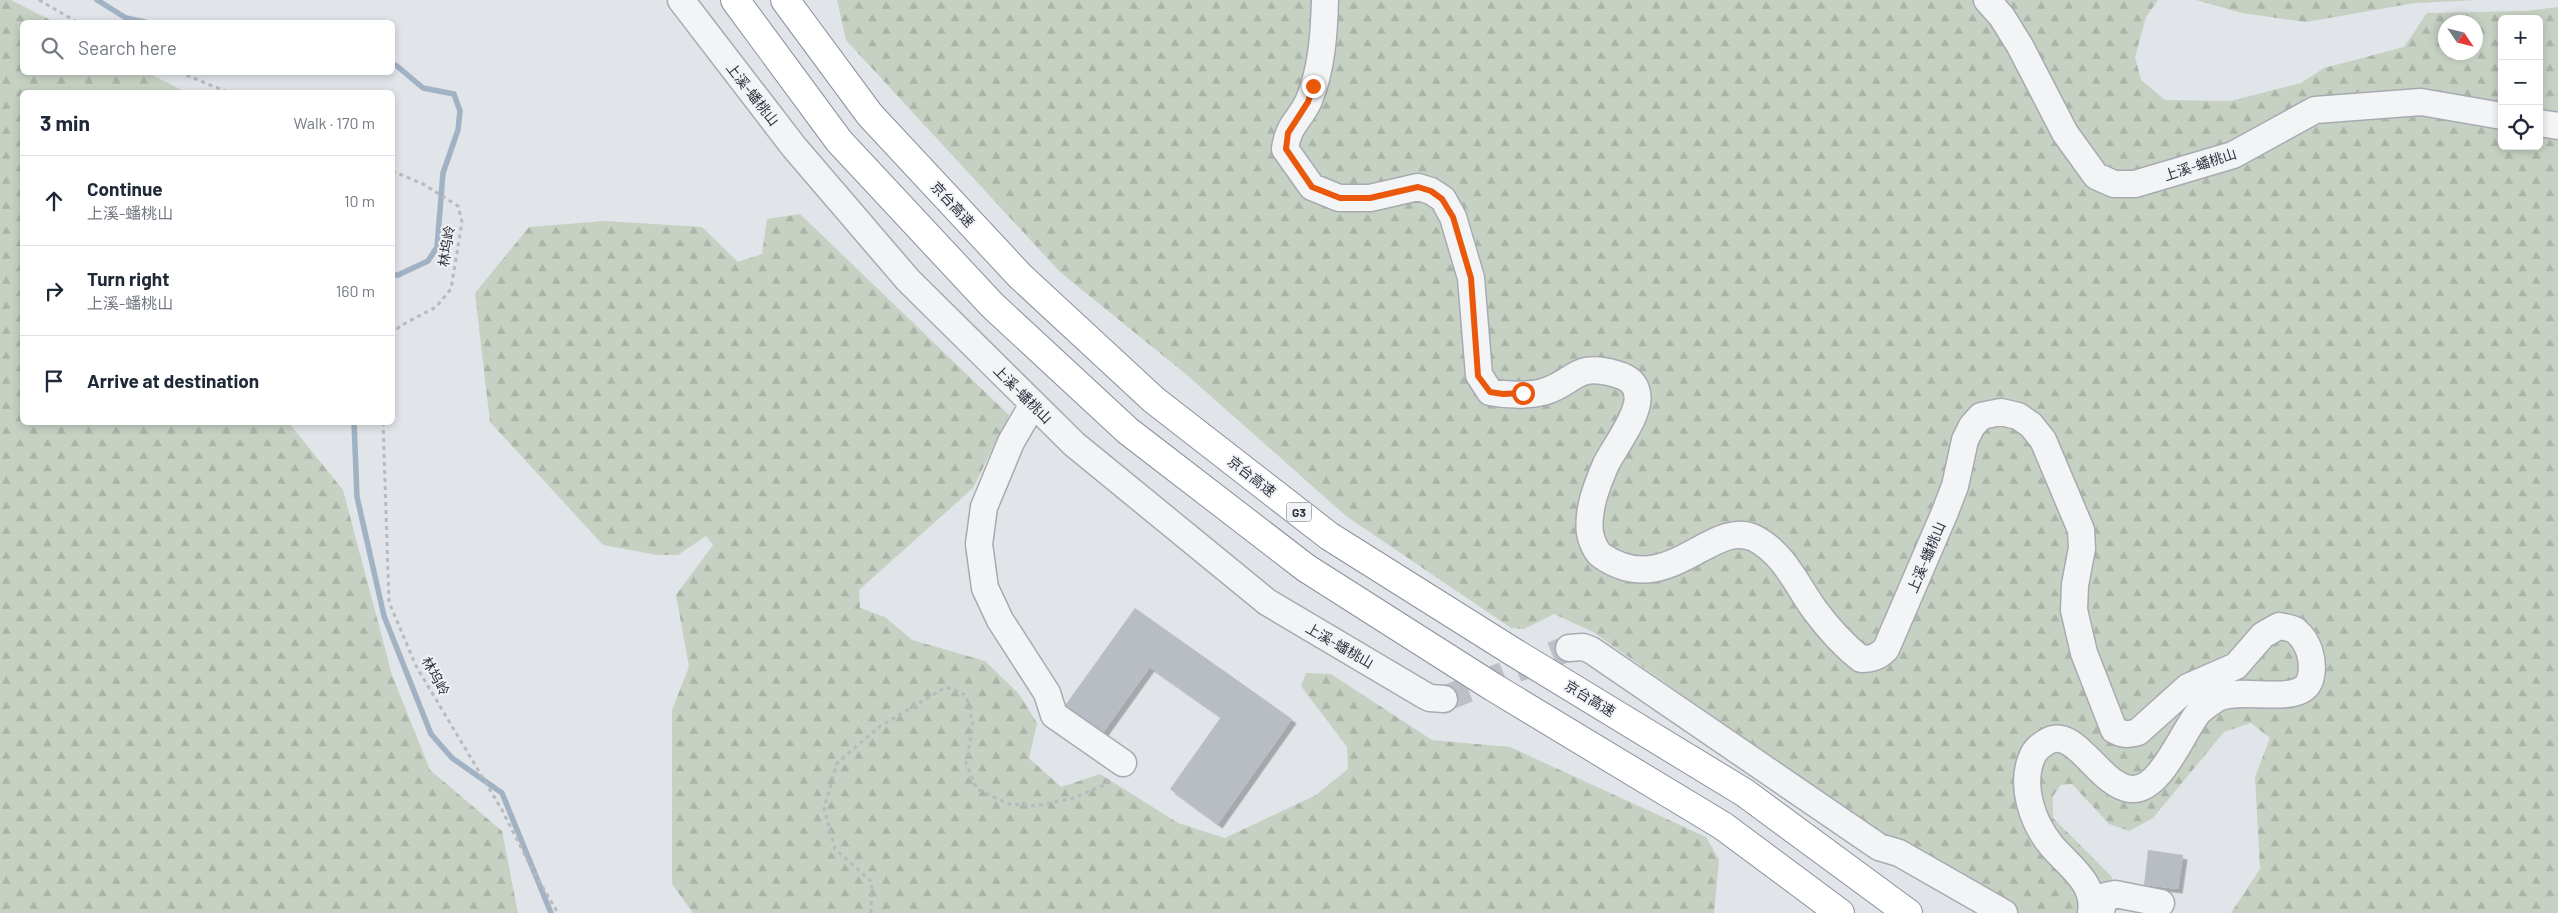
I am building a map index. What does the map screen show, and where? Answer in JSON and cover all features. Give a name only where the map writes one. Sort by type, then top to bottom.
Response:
[{"type":"highway","points":[[735,0],[839,141],[992,305],[1128,430],[1306,568],[1493,687],[1723,826],[1840,913]]},
{"type":"highway","name":"京台高速","points":[[785,0],[870,115],[1020,276],[1154,400],[1329,536],[1515,653],[1745,793],[1908,913]]},
{"type":"street","name":"上溪-蟠桃山","points":[[681,0],[794,147],[908,280],[1074,444],[1267,602],[1424,695],[1430,698],[1444,698]]},
{"type":"street","name":"上溪-蟠桃山","points":[[1325,0],[1323,45],[1318,70],[1308,102],[1288,133],[1286,149],[1312,187],[1340,198],[1370,198],[1418,187],[1431,191],[1442,199],[1453,217],[1471,278],[1478,376],[1490,392],[1503,394],[1542,392],[1578,373],[1596,369],[1624,376],[1636,385],[1638,398],[1635,411],[1606,465],[1591,506],[1589,524],[1591,539],[1601,555],[1624,566],[1643,571],[1664,568],[1723,539],[1738,535],[1752,537],[1767,545],[1782,561],[1833,633],[1861,659],[1879,656],[1886,649],[1945,512],[1955,486],[1966,440],[1972,426],[1981,416],[2001,412],[2018,416],[2031,425],[2043,440],[2081,530],[2082,548],[2075,584],[2074,610],[2084,653],[2114,730],[2121,734],[2138,732],[2188,687],[2236,666],[2263,635],[2279,626],[2296,630],[2308,645],[2312,665],[2311,679],[2303,690],[2291,695],[2237,692],[2218,698],[2199,712],[2159,774],[2146,786],[2131,789],[2104,777],[2073,743],[2064,738],[2051,739],[2041,745],[2033,755],[2026,782],[2028,798],[2050,843],[2082,878],[2090,891],[2091,913]]},
{"type":"street","name":"上溪-蟠桃山","points":[[1986,0],[2002,17],[2020,46],[2065,133],[2096,176],[2114,184],[2136,184],[2233,155],[2315,110],[2421,102],[2498,115]]},
{"type":"street","points":[[2543,124],[2558,126]]},
{"type":"street","points":[[1033,404],[1011,442],[984,507],[979,544],[985,588],[1000,620],[1047,693],[1054,715],[1123,763]]},
{"type":"street","points":[[1569,648],[1584,647],[1592,650],[1972,913]]},
{"type":"street","points":[[1879,847],[1899,853],[2004,913]]},
{"type":"street","points":[[2100,913],[2106,896],[2115,894],[2161,904]]},
{"type":"path","points":[[39,0],[74,20]]},
{"type":"path","points":[[186,75],[222,90]]},
{"type":"path","name":"林坞岭","points":[[395,172],[423,184],[458,206],[462,222],[451,290],[436,307],[400,326],[395,331]]},
{"type":"path","name":"林坞岭","points":[[383,425],[389,602],[416,666],[502,810],[532,869],[558,913]]},
{"type":"path","points":[[871,913],[872,882],[835,849],[824,808],[837,763],[879,727],[946,687],[966,695],[973,726],[966,763],[977,789],[1009,804],[1036,806],[1073,798],[1105,785],[1123,763]]},
{"type":"green space","points":[[0,0],[11,0],[50,20],[20,20],[20,75],[152,75],[182,90],[20,90],[20,425],[291,425],[343,490],[392,675],[430,770],[502,831],[518,913],[0,913]]},
{"type":"green space","points":[[837,0],[2158,0],[2146,17],[2135,57],[2141,80],[2165,100],[2231,101],[2301,83],[2324,68],[2404,47],[2427,13],[2525,11],[2558,7],[2558,913],[2231,913],[2260,869],[2255,777],[2270,738],[2251,723],[2224,732],[2153,818],[2129,831],[2109,824],[2072,784],[2061,785],[2053,796],[2053,818],[2112,877],[2108,913],[1977,913],[1896,845],[1593,632],[1554,614],[1524,629],[1511,628],[1346,516],[1187,375],[1060,272],[846,40]]},
{"type":"green space","points":[[2196,0],[2479,0],[2415,3],[2306,22],[2242,13]]},
{"type":"green space","points":[[800,214],[1009,415],[973,488],[859,590],[860,608],[885,617],[912,640],[985,661],[1019,694],[1037,723],[1029,758],[1061,787],[1100,774],[1178,823],[1225,838],[1316,795],[1348,769],[1347,747],[1301,686],[1306,673],[1331,674],[1432,740],[1510,747],[1706,837],[1719,860],[1714,913],[693,913],[672,884],[672,710],[689,667],[676,595],[713,545],[706,536],[678,555],[657,555],[603,545],[490,422],[475,293],[529,227],[605,221],[702,227],[738,262],[762,254],[767,219]]},
{"type":"building","points":[[1135,608],[1292,719],[1218,824],[1170,789],[1221,717],[1150,667],[1097,741],[1059,714]]},
{"type":"building","points":[[2148,850],[2183,855],[2178,889],[2144,885]]},
{"type":"waterway","points":[[97,0],[126,18],[136,20]]},
{"type":"waterway","points":[[395,65],[423,88],[454,94],[460,111],[458,130],[443,173],[437,247],[428,261],[395,275]]},
{"type":"waterway","points":[[354,425],[357,497],[384,616],[431,734],[452,758],[502,793],[551,913]]},
{"type":"tunnel","points":[[1444,699],[1569,648]]},
{"type":"route","points":[[1313,86],[1308,102],[1288,133],[1286,149],[1297,169],[1312,187],[1340,198],[1370,198],[1418,187],[1431,191],[1442,199],[1453,217],[1471,278],[1478,376],[1490,392],[1503,394],[1523,393]]}]
